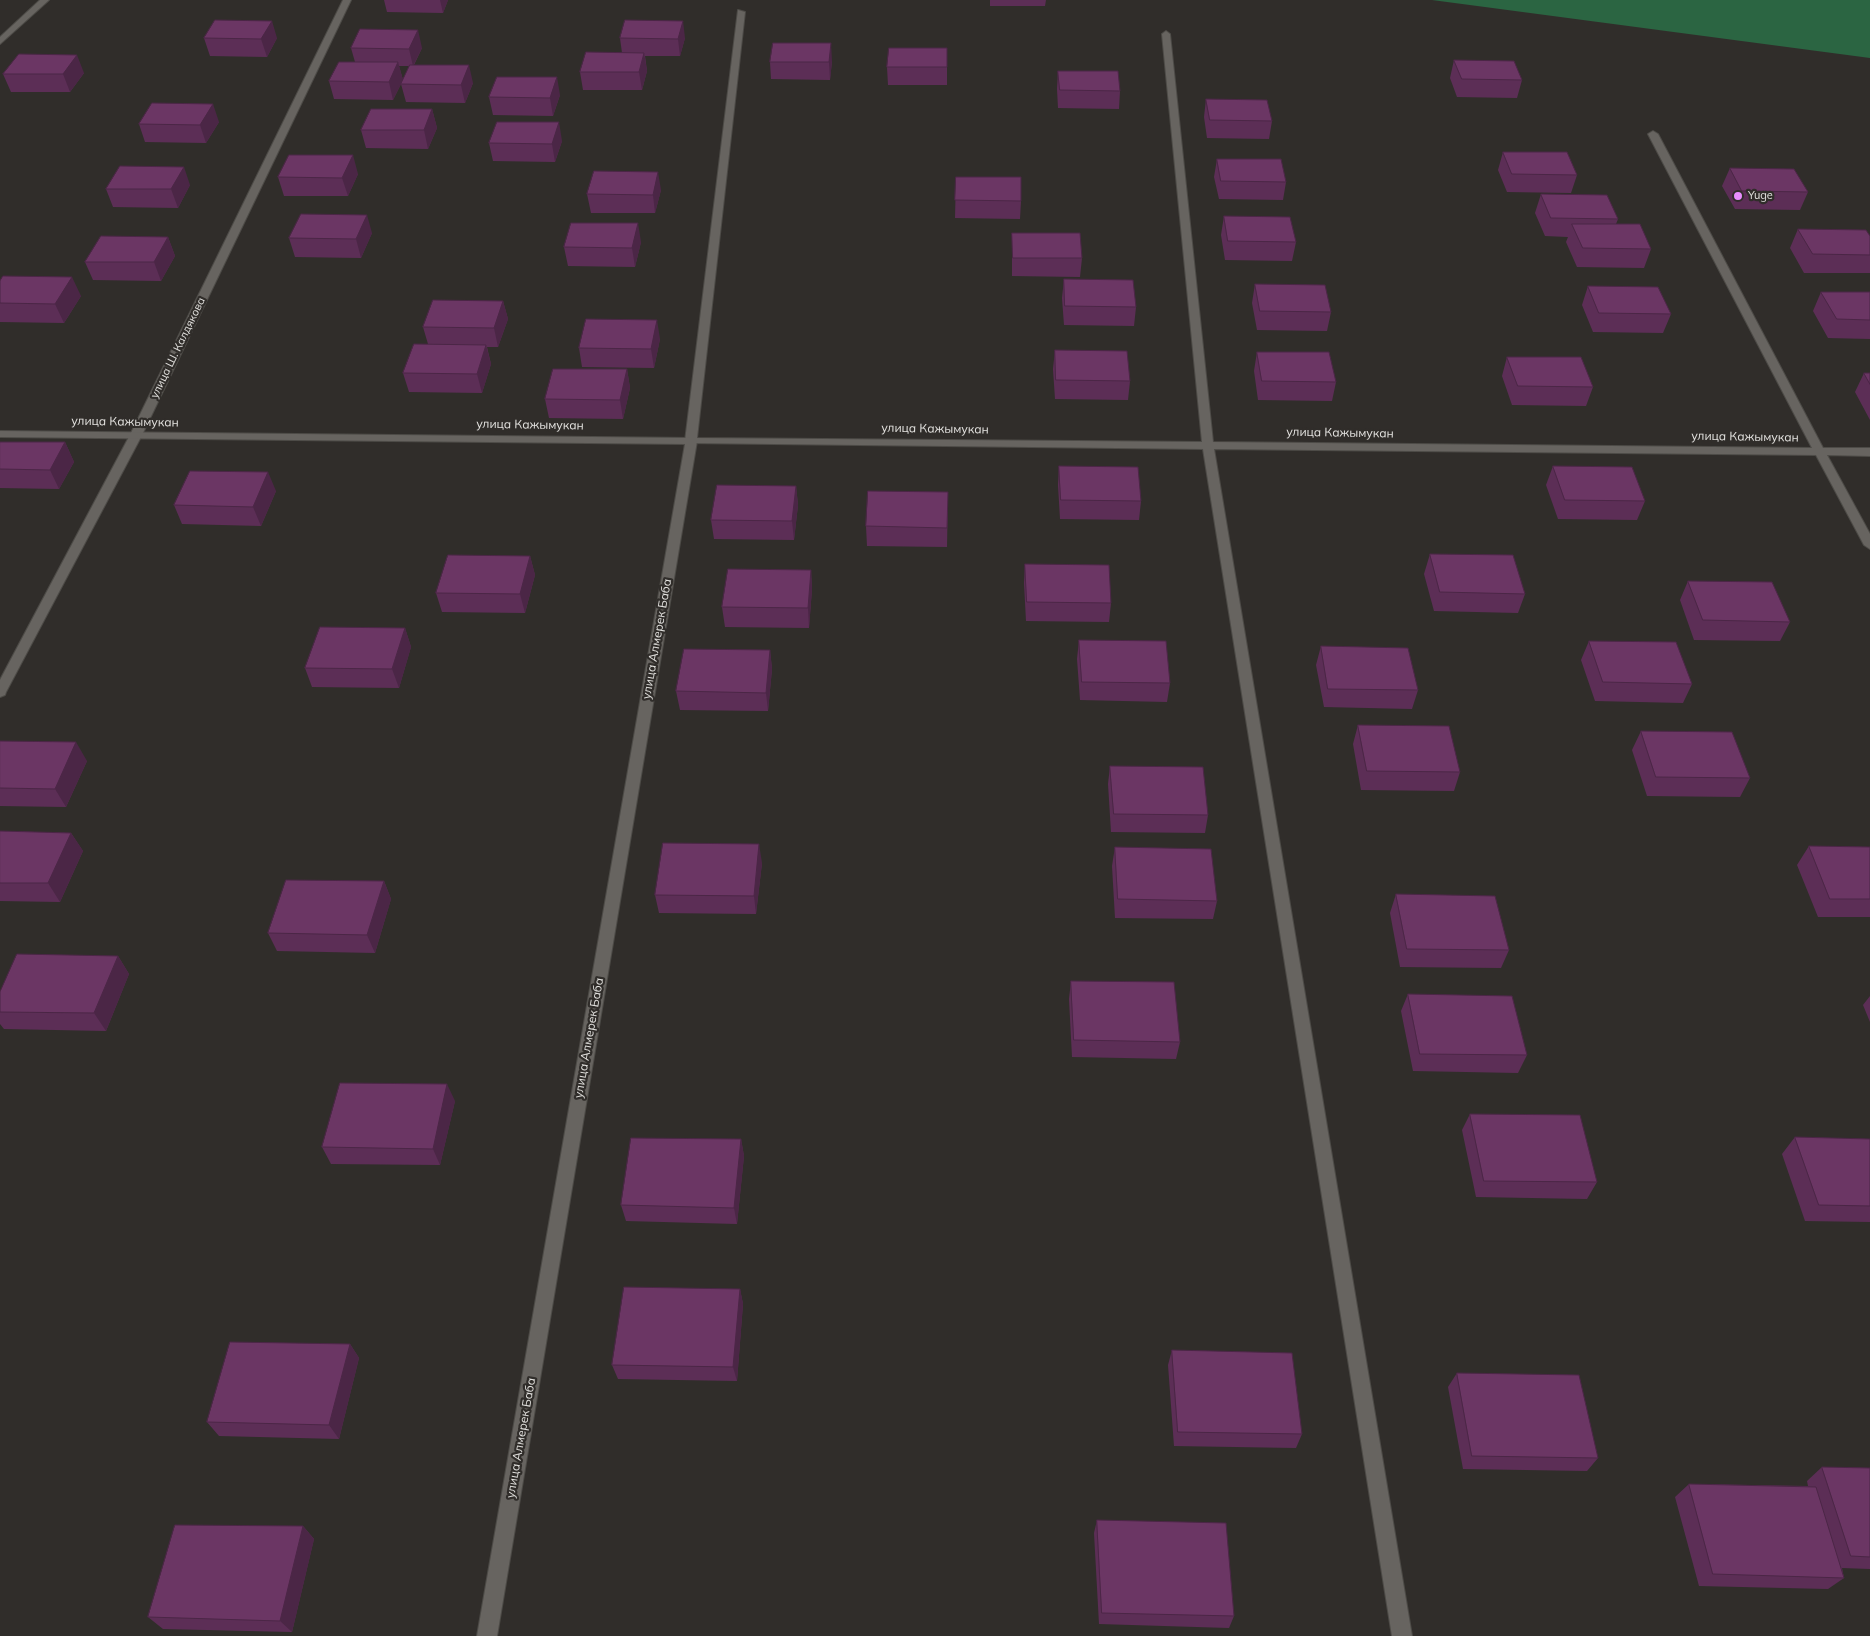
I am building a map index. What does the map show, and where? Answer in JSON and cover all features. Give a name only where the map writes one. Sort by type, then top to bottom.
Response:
[{"type":"street","points":[[0,41],[45,0]]},
{"type":"street","name":"улица Ш. Калдякова","points":[[0,692],[136,436],[347,0]]},
{"type":"street","name":"улица Алмерек Баба","points":[[487,1636],[691,441],[741,12]]},
{"type":"street","points":[[1166,34],[1208,446],[1402,1636]]},
{"type":"street","points":[[1653,134],[1819,452],[1870,545]]},
{"type":"street","name":"улица Кажымукан","points":[[0,434],[1870,452]]},
{"type":"green space","points":[[1432,0],[1870,0],[1870,58]]},
{"type":"building","points":[[215,20],[272,21],[261,39],[204,38]]},
{"type":"building","points":[[625,20],[683,21],[678,39],[620,38]]},
{"type":"building","points":[[360,29],[418,30],[409,49],[351,48]]},
{"type":"building","points":[[773,43],[831,43],[829,62],[770,62]]},
{"type":"building","points":[[889,48],[947,48],[947,67],[887,67]]},
{"type":"building","points":[[586,52],[644,53],[639,72],[580,72]]},
{"type":"building","points":[[19,54],[77,55],[63,74],[3,74]]},
{"type":"building","points":[[1454,60],[1514,61],[1522,80],[1462,79]]},
{"type":"building","points":[[339,62],[398,62],[389,82],[329,81]]},
{"type":"building","points":[[410,65],[469,65],[461,85],[401,84]]},
{"type":"building","points":[[1058,71],[1118,71],[1120,91],[1060,90]]},
{"type":"building","points":[[497,77],[557,77],[550,98],[489,97]]},
{"type":"building","points":[[1206,99],[1267,100],[1272,121],[1210,120]]},
{"type":"building","points":[[152,103],[213,104],[200,125],[139,124]]},
{"type":"building","points":[[371,109],[432,109],[424,130],[361,130]]},
{"type":"building","points":[[497,122],[559,122],[552,144],[489,143]]},
{"type":"building","points":[[1503,152],[1567,152],[1577,175],[1512,174]]},
{"type":"building","points":[[289,155],[353,155],[342,178],[278,177]]},
{"type":"building","points":[[1217,159],[1281,159],[1286,182],[1221,181]]},
{"type":"building","points":[[120,166],[184,167],[171,189],[106,189]]},
{"type":"building","points":[[1730,168],[1794,169],[1808,192],[1742,191]]},
{"type":"building","points":[[594,171],[658,172],[653,195],[587,194]]},
{"type":"building","points":[[956,177],[1021,177],[1021,201],[955,200]]},
{"type":"building","points":[[1541,194],[1607,195],[1618,219],[1551,218]]},
{"type":"building","points":[[301,214],[367,215],[356,239],[289,238]]},
{"type":"building","points":[[1224,216],[1290,217],[1296,242],[1228,241]]},
{"type":"building","points":[[571,223],[638,223],[632,248],[564,247]]},
{"type":"building","points":[[1572,224],[1640,224],[1651,249],[1583,248]]},
{"type":"building","points":[[1798,229],[1866,230],[1870,236],[1870,255],[1813,254]]},
{"type":"building","points":[[1012,233],[1080,233],[1082,258],[1013,258]]},
{"type":"building","points":[[101,236],[168,237],[154,262],[85,262]]},
{"type":"building","points":[[3,276],[72,277],[55,304],[0,303],[0,281]]},
{"type":"building","points":[[1064,279],[1133,280],[1136,307],[1065,306]]},
{"type":"building","points":[[1255,284],[1325,285],[1331,312],[1260,311]]},
{"type":"building","points":[[1588,286],[1658,287],[1671,314],[1599,313]]},
{"type":"building","points":[[1821,292],[1870,292],[1870,320],[1837,319]]},
{"type":"building","points":[[433,300],[503,301],[494,328],[423,327]]},
{"type":"building","points":[[586,319],[657,320],[651,349],[579,348]]},
{"type":"building","points":[[414,344],[486,345],[477,374],[403,373]]},
{"type":"building","points":[[1055,350],[1127,351],[1130,381],[1056,380]]},
{"type":"building","points":[[1257,352],[1329,352],[1336,382],[1262,381]]},
{"type":"building","points":[[1507,357],[1581,357],[1593,387],[1518,386]]},
{"type":"building","points":[[553,369],[627,369],[620,400],[545,399]]},
{"type":"building","points":[[1864,373],[1870,373],[1870,384]]},
{"type":"building","points":[[0,442],[65,442],[50,470],[0,469]]},
{"type":"building","points":[[1059,466],[1138,467],[1141,501],[1061,500]]},
{"type":"building","points":[[1553,466],[1632,467],[1645,501],[1565,500]]},
{"type":"building","points":[[190,471],[268,472],[253,507],[174,505]]},
{"type":"building","points":[[717,485],[796,486],[792,521],[711,520]]},
{"type":"building","points":[[868,491],[948,492],[947,528],[866,526]]},
{"type":"building","points":[[1430,554],[1513,555],[1525,594],[1440,592]]},
{"type":"building","points":[[448,555],[530,556],[520,594],[436,593]]},
{"type":"building","points":[[1025,564],[1109,565],[1111,603],[1027,602]]},
{"type":"building","points":[[728,569],[811,570],[808,608],[722,607]]},
{"type":"building","points":[[1688,581],[1772,582],[1790,622],[1703,620]]},
{"type":"building","points":[[320,627],[405,628],[392,669],[305,668]]},
{"type":"building","points":[[1079,640],[1166,641],[1170,683],[1082,682]]},
{"type":"building","points":[[1589,641],[1676,642],[1692,684],[1603,682]]},
{"type":"building","points":[[1321,646],[1408,648],[1418,690],[1328,689]]},
{"type":"building","points":[[684,649],[770,650],[766,693],[676,691]]},
{"type":"building","points":[[1358,725],[1449,726],[1460,772],[1367,771]]},
{"type":"building","points":[[1641,731],[1732,732],[1750,778],[1656,777]]},
{"type":"building","points":[[0,741],[76,742],[55,789],[0,788]]},
{"type":"building","points":[[1110,766],[1203,767],[1208,815],[1114,814]]},
{"type":"building","points":[[0,831],[71,833],[48,883],[0,883]]},
{"type":"building","points":[[663,843],[759,844],[754,896],[655,895]]},
{"type":"building","points":[[1809,846],[1870,847],[1870,899],[1830,899]]},
{"type":"building","points":[[1115,847],[1211,849],[1217,901],[1118,899]]},
{"type":"building","points":[[286,880],[384,881],[367,935],[268,933]]},
{"type":"building","points":[[1396,894],[1495,896],[1509,950],[1407,949]]},
{"type":"building","points":[[17,954],[118,956],[94,1013],[0,1012],[0,992]]},
{"type":"building","points":[[1071,981],[1174,982],[1180,1042],[1074,1040]]},
{"type":"building","points":[[1408,994],[1512,996],[1527,1055],[1420,1054]]},
{"type":"building","points":[[340,1083],[447,1084],[433,1149],[322,1147]]},
{"type":"building","points":[[1470,1114],[1580,1115],[1597,1182],[1484,1181]]},
{"type":"building","points":[[1795,1137],[1870,1139],[1870,1206],[1819,1205]]},
{"type":"building","points":[[631,1138],[741,1139],[734,1208],[621,1205]]},
{"type":"building","points":[[624,1287],[740,1289],[733,1367],[612,1365]]},
{"type":"building","points":[[230,1342],[350,1344],[329,1425],[207,1422]]},
{"type":"building","points":[[1172,1350],[1292,1353],[1302,1434],[1178,1432]]},
{"type":"building","points":[[1457,1373],[1579,1375],[1598,1458],[1472,1456]]},
{"type":"building","points":[[1822,1467],[1870,1468],[1870,1557],[1851,1556]]},
{"type":"building","points":[[1689,1484],[1816,1487],[1844,1578],[1713,1574]]},
{"type":"building","points":[[1097,1520],[1226,1523],[1234,1616],[1102,1613]]},
{"type":"building","points":[[175,1525],[303,1526],[280,1621],[148,1617]]},
{"type":"place","name":"Yuge","points":[[1738,196]]}]
